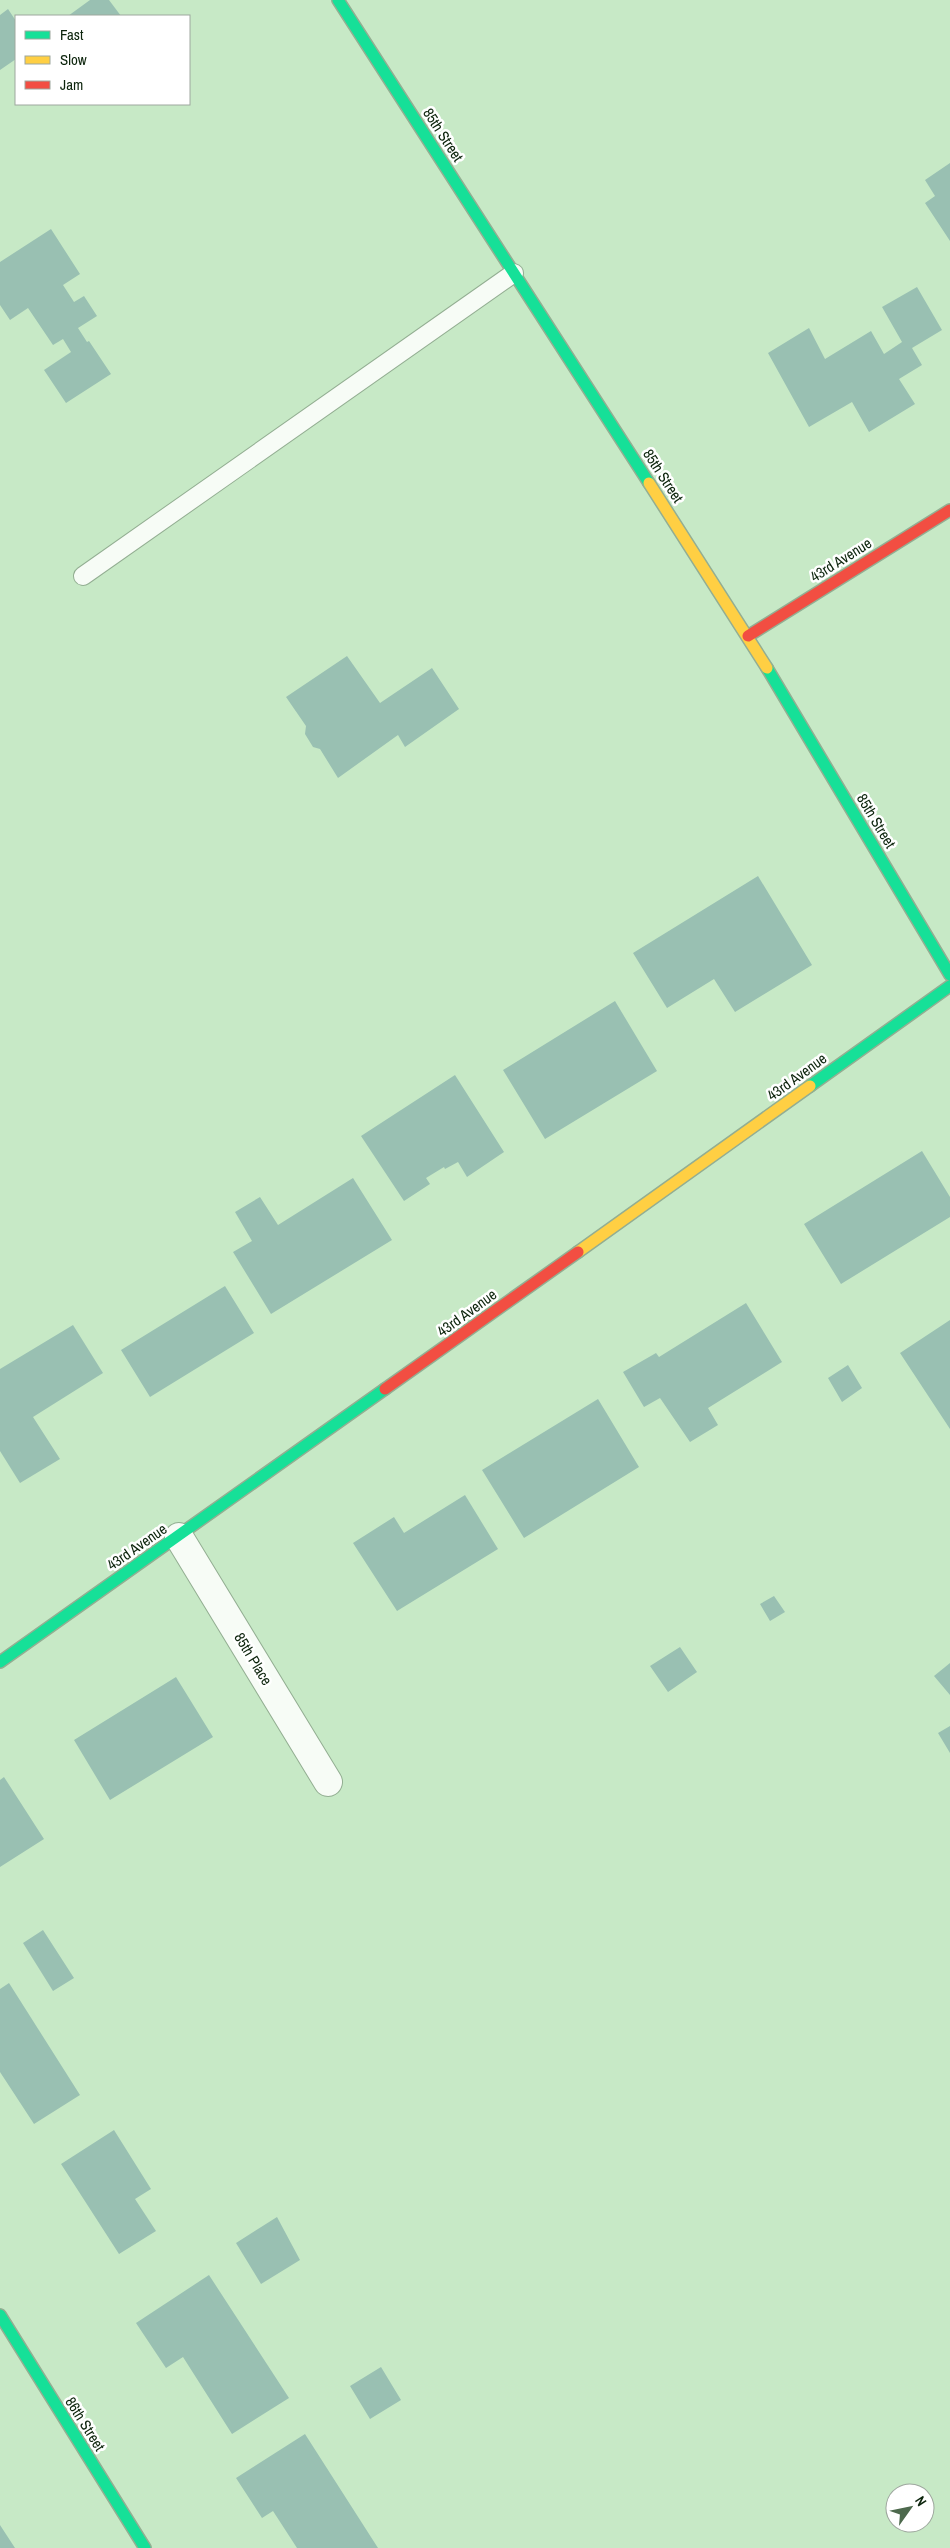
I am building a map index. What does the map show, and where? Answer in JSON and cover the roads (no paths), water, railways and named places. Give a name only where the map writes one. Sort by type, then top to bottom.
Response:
[{"type":"street","name":"85th Street","points":[[338,0],[748,636],[950,975]]},
{"type":"street","name":"43rd Avenue","points":[[748,636],[950,510]]},
{"type":"street","name":"43rd Avenue","points":[[0,1662],[179,1537],[950,986]]},
{"type":"street","name":"85th Place","points":[[179,1537],[328,1782]]},
{"type":"street","name":"86th Street","points":[[0,2315],[145,2548]]},
{"type":"lane","points":[[83,576],[514,273]]}]
